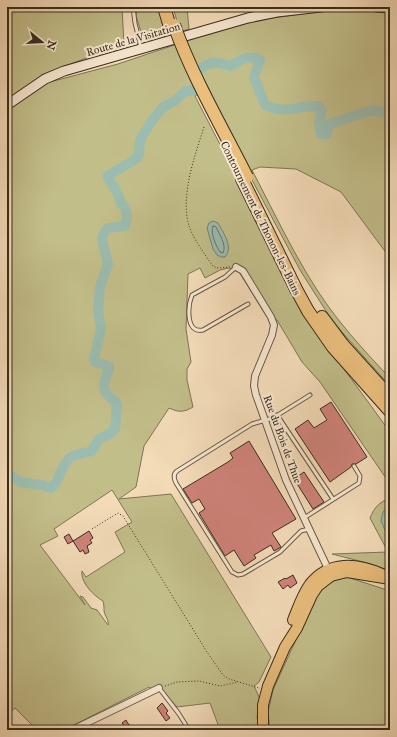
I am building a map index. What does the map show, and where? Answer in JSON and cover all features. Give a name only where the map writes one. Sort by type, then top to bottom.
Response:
[{"type":"highway","name":"Contournement de Thonon-les-Bains","points":[[164,7],[296,289],[308,311],[333,347],[390,411]]},
{"type":"highway","name":"Contournement de Thonon-les-Bains","points":[[169,7],[172,26]]},
{"type":"highway","name":"Contournement de Thonon-les-Bains","points":[[245,178],[297,277],[316,308],[343,345],[390,397]]},
{"type":"highway","points":[[375,395],[390,420]]},
{"type":"main road","points":[[263,730],[263,712],[266,691],[285,647],[294,633],[315,590],[329,573],[351,572],[390,578]]},
{"type":"street","name":"Route de la Visitation","points":[[7,105],[53,75],[254,17],[321,7]]},
{"type":"street","points":[[376,7],[390,8]]},
{"type":"street","name":"Rue du Bois de Thue","points":[[236,267],[242,271],[274,325],[272,335],[257,370],[255,380],[256,395],[286,480],[329,573]]},
{"type":"street","points":[[72,730],[159,688]]},
{"type":"lane","points":[[133,7],[134,23],[141,49]]},
{"type":"lane","points":[[236,267],[224,277],[192,295],[190,324],[192,328],[196,330],[203,330],[248,304]]},
{"type":"lane","points":[[309,529],[301,531],[280,552],[243,574],[236,574],[232,572],[175,481],[174,475],[177,471],[252,424],[265,421],[310,395]]},
{"type":"lane","points":[[277,415],[333,499]]},
{"type":"lane","points":[[304,519],[360,482],[360,475],[354,466]]},
{"type":"lane","points":[[159,688],[179,714],[188,730]]},
{"type":"path","points":[[204,126],[187,191],[189,225],[213,266],[221,268],[236,267]]},
{"type":"path","points":[[92,529],[118,513],[123,516],[207,652],[223,675],[229,679],[266,691]]},
{"type":"path","points":[[159,688],[176,682],[199,681],[220,686],[238,682]]},
{"type":"shaded area","points":[[7,7],[122,7],[124,44],[41,75],[46,83],[118,64],[189,40],[258,20],[338,9],[390,12],[390,258],[341,192],[296,169],[260,167],[252,170],[288,240],[317,290],[350,334],[390,378],[390,386],[333,322],[300,270],[236,150],[207,90],[195,96],[317,332],[390,432],[390,484],[320,382],[302,362],[277,320],[267,317],[239,272],[229,268],[220,270],[205,278],[200,268],[188,274],[186,329],[191,362],[187,369],[187,380],[193,407],[181,411],[169,408],[144,446],[136,487],[119,499],[171,494],[271,657],[259,682],[254,686],[260,699],[257,717],[259,730],[220,730],[210,703],[177,707],[161,689],[155,692],[149,687],[64,730],[37,730],[15,708],[7,715]],"holes":[[[112,490],[132,522],[115,532],[125,552],[86,577],[82,571],[85,584],[103,601],[108,625],[97,610],[91,608],[83,597],[80,596],[85,605],[40,545],[58,536],[54,529]]]},
{"type":"shaded area","points":[[137,7],[159,7],[165,37],[152,42],[143,38],[136,16]]},
{"type":"shaded area","points":[[173,7],[187,7],[189,29],[180,32]]},
{"type":"shaded area","points":[[390,498],[390,506],[388,506],[385,530],[390,534],[390,571],[371,564],[332,554],[388,552],[370,518],[377,506]]},
{"type":"shaded area","points":[[347,577],[390,591],[390,730],[270,730],[268,712],[273,690],[316,596],[329,583]]},
{"type":"water","points":[[213,221],[218,223],[227,240],[228,249],[225,257],[217,255],[213,249],[207,228],[209,223]]},
{"type":"water","points":[[388,506],[390,506],[390,534],[385,530],[381,521],[383,512]]},
{"type":"building","points":[[331,402],[367,457],[356,464],[352,464],[351,467],[330,482],[295,429],[308,420],[314,428],[327,420],[320,409]]},
{"type":"building","points":[[249,441],[296,519],[272,533],[281,547],[274,551],[271,545],[254,555],[256,558],[244,566],[234,550],[225,556],[199,513],[205,509],[199,499],[192,503],[183,489],[228,462],[233,458],[230,453]]},
{"type":"building","points":[[304,472],[324,502],[313,509],[294,479]]},
{"type":"building","points":[[89,531],[93,538],[90,540],[92,543],[87,546],[89,552],[85,554],[83,550],[80,552],[73,541]]},
{"type":"building","points":[[69,534],[73,541],[68,544],[64,537]]},
{"type":"building","points":[[293,575],[297,583],[290,588],[288,585],[283,589],[278,582]]},
{"type":"building","points":[[162,703],[168,711],[166,713],[170,718],[166,721],[157,708]]},
{"type":"building","points":[[126,720],[133,730],[120,730],[125,727],[122,723]]},
{"type":"waterway","points":[[7,473],[20,482],[42,485],[51,488],[57,481],[67,460],[79,454],[92,451],[99,439],[111,433],[115,429],[117,404],[108,395],[104,387],[109,366],[95,362],[94,358],[101,327],[98,311],[100,287],[108,264],[102,239],[108,228],[125,226],[127,216],[125,208],[107,176],[136,159],[139,155],[140,140],[151,122],[163,107],[176,100],[185,91],[199,90],[201,88],[197,79],[199,70],[211,63],[230,66],[248,58],[260,60],[254,77],[265,105],[280,109],[318,106],[322,110],[319,121],[321,134],[327,134],[329,124],[372,110],[390,114]]}]
